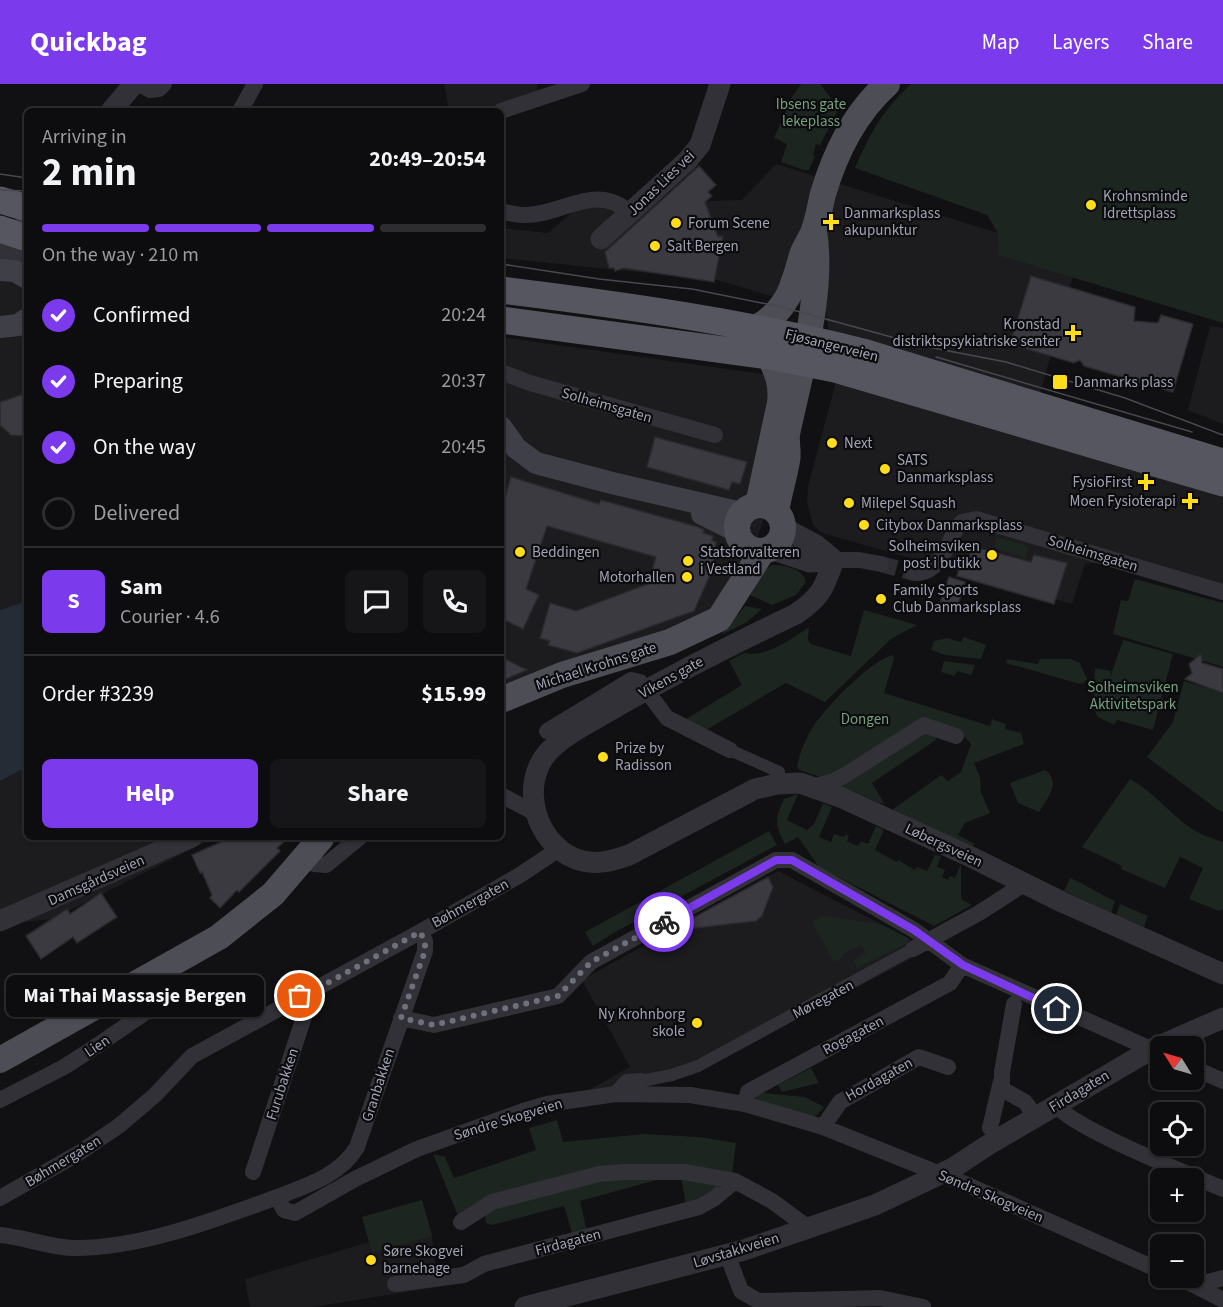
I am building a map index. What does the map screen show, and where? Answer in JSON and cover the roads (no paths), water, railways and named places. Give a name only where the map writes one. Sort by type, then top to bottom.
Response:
[{"type":"highway","points":[[0,200],[21,224]]},
{"type":"highway","name":"Fjøsangerveien","points":[[504,291],[758,327],[805,350],[835,369],[1223,483]]},
{"type":"highway","name":"Fjøsangerveien","points":[[504,320],[769,356],[805,350],[863,352],[1219,460]]},
{"type":"main road","points":[[758,327],[777,313],[790,293],[803,254],[814,231],[824,192],[848,132],[859,115],[887,84]]},
{"type":"main road","name":"Michael Krohns gate","points":[[504,699],[562,675],[670,642],[692,632],[723,590],[759,529],[788,459],[787,438],[805,350],[818,255],[814,231]]},
{"type":"main road","points":[[0,270],[15,271],[24,276]]},
{"type":"main road","name":"Michael Krohns gate","points":[[759,529],[781,387],[769,356]]},
{"type":"main road","points":[[788,459],[814,382],[825,372],[835,369]]},
{"type":"main road","points":[[504,432],[516,448],[536,463],[666,496],[759,529]]},
{"type":"main road","points":[[0,1060],[219,937],[273,894],[320,840]]},
{"type":"street","points":[[114,108],[134,84]]},
{"type":"street","points":[[139,84],[150,90],[159,89],[164,84]]},
{"type":"street","points":[[241,108],[255,84]]},
{"type":"street","points":[[504,110],[582,84]]},
{"type":"street","name":"Jonas Lies vei","points":[[601,239],[700,146],[720,84]]},
{"type":"street","points":[[504,211],[526,215],[585,200],[604,199],[622,205],[630,213]]},
{"type":"street","points":[[0,261],[21,224]]},
{"type":"street","points":[[21,224],[24,256]]},
{"type":"street","name":"Solheimsgaten","points":[[504,373],[530,383],[715,435]]},
{"type":"street","name":"Solheimsgaten","points":[[914,573],[927,572],[936,566],[959,515],[1223,592]]},
{"type":"street","points":[[759,529],[810,562],[859,560],[881,564]]},
{"type":"street","name":"Vikens gate","points":[[559,849],[543,831],[535,813],[533,788],[536,772],[551,749],[646,690],[815,601],[824,589],[834,560]]},
{"type":"street","points":[[548,731],[631,680],[640,682],[667,717],[730,750],[779,772]]},
{"type":"street","points":[[559,849],[586,862],[612,861],[629,855],[755,789],[787,782],[812,787],[834,781],[924,725],[956,736]]},
{"type":"street","name":"Løbergsveien","points":[[812,787],[971,857],[1024,884],[1223,974]]},
{"type":"street","points":[[504,797],[535,813]]},
{"type":"street","name":"Damsgårdsveien","points":[[0,921],[185,840]]},
{"type":"street","points":[[303,860],[326,865],[356,840]]},
{"type":"street","name":"Bøhmergaten","points":[[0,1198],[79,1153],[120,1125],[155,1095],[192,1056],[293,999],[304,996],[420,932],[520,875],[559,849]]},
{"type":"street","points":[[401,1018],[434,1025],[558,996],[591,962],[776,860],[784,858],[792,860],[930,941],[963,965],[1150,1048]]},
{"type":"street","name":"Møregaten","points":[[616,1094],[627,1082],[672,1075],[698,1066],[930,941],[1024,884]]},
{"type":"street","name":"Granbakken","points":[[277,1197],[331,1173],[351,1157],[361,1138],[425,951],[425,941],[420,932]]},
{"type":"street","name":"Rogagaten","points":[[745,1104],[748,1092],[950,983],[963,965]]},
{"type":"street","name":"Lien","points":[[0,1100],[64,1067],[156,1005],[167,990],[158,972]]},
{"type":"street","name":"Furubakken","points":[[253,1172],[306,1011],[304,996]]},
{"type":"street","points":[[990,1128],[1001,1081],[1014,1004]]},
{"type":"street","name":"Firdagaten","points":[[1186,1036],[1223,1018]]},
{"type":"street","name":"Firdagaten","points":[[940,1174],[1056,1105],[1150,1054]]},
{"type":"street","name":"Hordagaten","points":[[823,1127],[840,1102],[919,1057],[948,1067]]},
{"type":"street","points":[[1204,1072],[1223,1081]]},
{"type":"street","points":[[1001,1081],[1002,1089],[1025,1102],[1036,1117]]},
{"type":"street","name":"Søndre Skogveien","points":[[277,1197],[284,1210],[295,1213],[380,1166],[472,1127],[546,1104],[616,1094],[690,1095],[745,1104],[823,1127],[940,1174],[1150,1266]]},
{"type":"street","points":[[1056,1105],[1063,1113],[1089,1128],[1223,1189]]},
{"type":"street","points":[[461,1222],[492,1202],[599,1174],[684,1172],[735,1181],[772,1201],[807,1227]]},
{"type":"street","name":"Løvstakkveien","points":[[525,1307],[727,1254],[875,1205],[940,1174]]},
{"type":"street","name":"Firdagaten","points":[[395,1284],[464,1275],[484,1264],[699,1207],[735,1181]]},
{"type":"street","points":[[0,1235],[60,1247],[103,1247],[187,1228],[277,1197]]},
{"type":"street","points":[[727,1254],[741,1291],[758,1301],[879,1298],[923,1307]]},
{"type":"street","points":[[1204,1283],[1223,1278]]},
{"type":"street","points":[[1201,1288],[1223,1300]]},
{"type":"tunnel","points":[[881,564],[914,573]]},
{"type":"tram line","points":[[0,174],[24,178]]},
{"type":"tram line","points":[[0,190],[24,191]]},
{"type":"tram line","points":[[504,264],[599,279],[692,289],[782,307],[928,347],[1006,362],[1125,398],[1223,435]]},
{"type":"tram line","points":[[936,357],[1192,432]]},
{"type":"place","name":"Krohnsminde Idrettsplass","points":[[1091,205]]},
{"type":"place","name":"Danmarksplass akupunktur","points":[[831,222]]},
{"type":"place","name":"Forum Scene","points":[[676,223]]},
{"type":"place","name":"Salt Bergen","points":[[655,246]]},
{"type":"place","name":"Kronstad distriktspsykiatriske senter","points":[[1073,333]]},
{"type":"place","name":"Danmarks plass","points":[[1060,382]]},
{"type":"place","name":"Next","points":[[832,443]]},
{"type":"place","name":"SATS Danmarksplass","points":[[885,469]]},
{"type":"place","name":"FysioFirst","points":[[1146,482]]},
{"type":"place","name":"Moen Fysioterapi","points":[[1190,501]]},
{"type":"place","name":"Milepel Squash","points":[[849,503]]},
{"type":"place","name":"Citybox Danmarksplass","points":[[864,525]]},
{"type":"place","name":"Beddingen","points":[[520,552]]},
{"type":"place","name":"Solheimsviken post i butikk","points":[[992,555]]},
{"type":"place","name":"Statsforvalteren i Vestland","points":[[688,561]]},
{"type":"place","name":"Motorhallen","points":[[687,577]]},
{"type":"place","name":"Family Sports Club Danmarksplass","points":[[881,599]]},
{"type":"place","name":"Prize by Radisson","points":[[603,757]]},
{"type":"place","name":"Mai Thai Massasje Bergen","points":[[300,996]]},
{"type":"place","name":"Ny Krohnborg skole","points":[[697,1023]]},
{"type":"place","name":"Søre Skogvei barnehage","points":[[371,1260]]},
{"type":"park label","name":"Ibsens gate lekeplass","points":[[811,112]]},
{"type":"park label","name":"Solheimsviken Aktivitetspark","points":[[1133,696]]},
{"type":"park label","name":"Dongen","points":[[865,719]]}]
